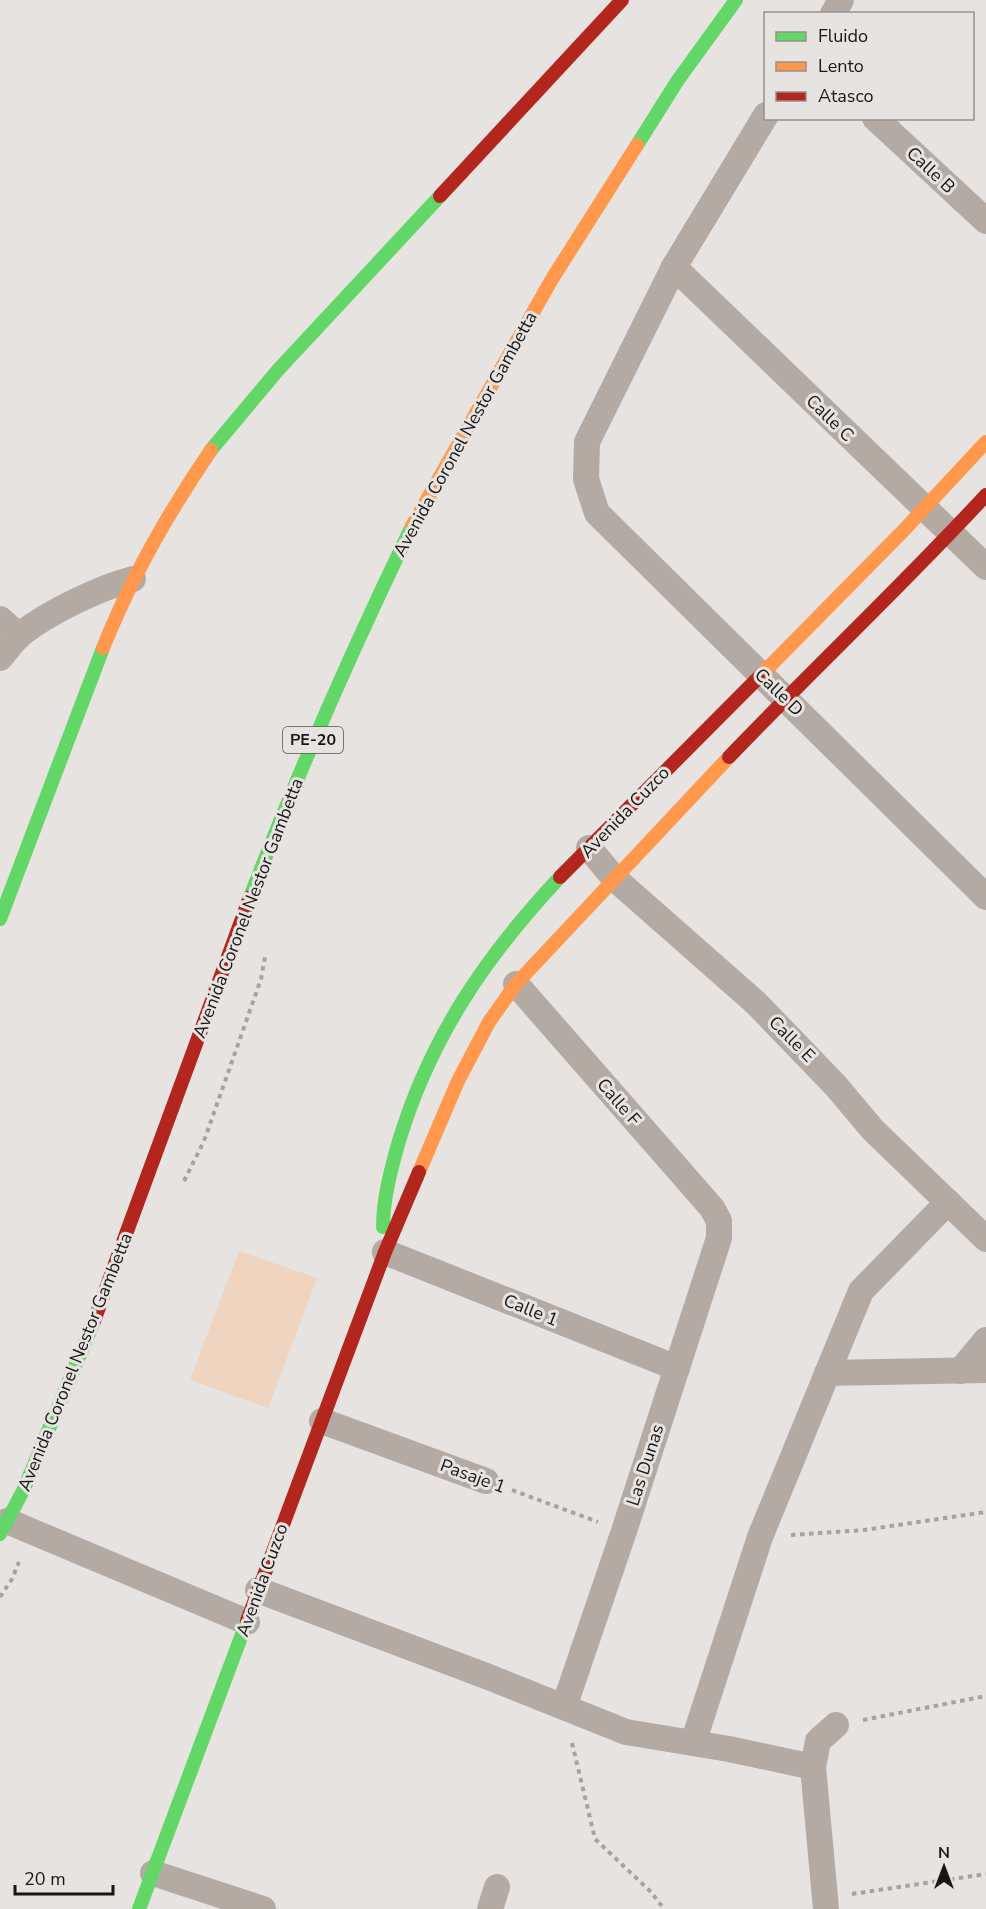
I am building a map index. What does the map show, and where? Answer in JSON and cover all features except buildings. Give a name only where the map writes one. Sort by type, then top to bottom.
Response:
[{"type":"main road","points":[[0,919],[78,710],[133,579],[178,499],[219,439],[278,370],[622,0]]},
{"type":"main road","name":"Avenida Coronel Nestor Gambetta","points":[[4,1528],[49,1434],[113,1273],[225,960],[291,792],[355,644],[418,513],[552,279],[678,80],[736,0]]},
{"type":"main road","name":"Avenida Cuzco","points":[[385,1252],[382,1214],[401,1134],[415,1093],[462,1000],[496,951],[537,902],[760,674],[925,510],[986,442]]},
{"type":"main road","name":"Avenida Cuzco","points":[[139,1909],[385,1252],[473,1050],[489,1022],[516,984],[614,878],[785,698],[950,534],[986,495]]},
{"type":"street","name":"Calle D","points":[[764,117],[674,267],[587,442],[586,479],[597,513],[986,897]]},
{"type":"street","name":"Calle B","points":[[877,120],[986,221]]},
{"type":"street","name":"Calle C","points":[[674,267],[986,567]]},
{"type":"street","points":[[0,658],[19,636],[40,621],[113,584],[133,579]]},
{"type":"street","points":[[0,619],[19,636]]},
{"type":"street","name":"Calle E","points":[[589,848],[614,878],[756,1004],[828,1077],[873,1130],[986,1239]]},
{"type":"street","name":"Calle F","points":[[516,984],[712,1208],[719,1221]]},
{"type":"street","points":[[693,1743],[760,1537],[861,1291],[948,1202]]},
{"type":"street","name":"Las Dunas","points":[[564,1707],[719,1238],[719,1221]]},
{"type":"street","name":"Calle 1","points":[[385,1252],[676,1368]]},
{"type":"street","points":[[960,1371],[986,1340]]},
{"type":"street","points":[[827,1373],[986,1370]]},
{"type":"street","name":"Pasaje 1","points":[[322,1421],[486,1481]]},
{"type":"street","points":[[4,1528],[33,1530],[247,1622]]},
{"type":"street","points":[[258,1590],[486,1676],[626,1732],[813,1767]]},
{"type":"street","points":[[825,1904],[813,1767],[818,1741],[836,1725]]},
{"type":"street","points":[[153,1873],[263,1909]]},
{"type":"path","points":[[183,1183],[204,1141],[261,979],[265,956]]},
{"type":"path","name":"Pasaje 1","points":[[486,1481],[624,1531]]},
{"type":"path","points":[[760,1537],[864,1530],[986,1512]]},
{"type":"path","points":[[0,1597],[12,1579],[33,1530]]},
{"type":"path","points":[[836,1725],[986,1695]]},
{"type":"path","points":[[564,1707],[595,1839],[651,1892],[664,1909]]},
{"type":"path","points":[[825,1904],[986,1874]]},
{"type":"shaded area","points":[[239,1251],[317,1278],[268,1408],[190,1380]]},
{"type":"traffic: fast","points":[[637,145],[678,80],[736,0]]},
{"type":"traffic: fast","points":[[211,450],[278,370],[440,196]]},
{"type":"traffic: fast","points":[[250,897],[327,710],[412,526]]},
{"type":"traffic: fast","points":[[0,919],[103,648]]},
{"type":"traffic: fast","points":[[383,1227],[390,1173],[399,1141],[412,1103],[444,1032],[464,999],[508,937],[560,877]]},
{"type":"traffic: fast","points":[[0,1534],[23,1491],[94,1321]]},
{"type":"traffic: fast","points":[[139,1909],[247,1621]]},
{"type":"traffic: slow","points":[[412,526],[552,279],[637,145]]},
{"type":"traffic: slow","points":[[762,674],[904,530],[986,442]]},
{"type":"traffic: slow","points":[[103,648],[151,546],[211,450]]},
{"type":"traffic: slow","points":[[419,1172],[458,1081],[489,1022],[516,984],[729,757]]},
{"type":"traffic: jam","points":[[440,196],[622,0]]},
{"type":"traffic: jam","points":[[729,757],[923,562],[986,495]]},
{"type":"traffic: jam","points":[[560,877],[762,674]]},
{"type":"traffic: jam","points":[[94,1321],[250,897]]},
{"type":"traffic: jam","points":[[247,1621],[385,1252],[419,1172]]}]
